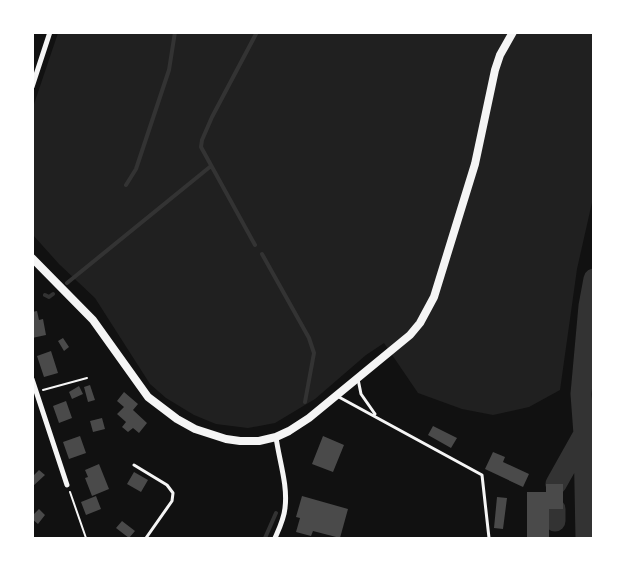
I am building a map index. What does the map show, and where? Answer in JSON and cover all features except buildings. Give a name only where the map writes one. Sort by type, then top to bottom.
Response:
[{"type":"street","points":[[32,86],[50,32]]},
{"type":"street","points":[[32,258],[93,320],[148,397],[166,411],[195,429],[226,439],[259,441],[276,437],[289,431],[358,379],[410,335],[420,323],[434,297],[475,164],[495,70],[500,55],[513,32]]},
{"type":"street","points":[[32,379],[67,485]]},
{"type":"street","points":[[275,538],[283,521],[285,508],[285,489],[276,437]]},
{"type":"lane","points":[[358,379],[361,394],[376,417]]},
{"type":"lane","points":[[336,396],[482,475],[489,538]]},
{"type":"lane","points":[[134,464],[167,485],[173,493],[172,501],[146,538]]},
{"type":"path","points":[[36,392],[87,378]]},
{"type":"path","points":[[67,485],[86,538]]},
{"type":"shaded area","points":[[58,33],[593,33],[593,198],[577,269],[560,390],[529,407],[493,415],[462,409],[418,393],[384,343],[366,355],[315,399],[275,423],[248,428],[216,424],[194,415],[166,398],[150,384],[95,298],[59,264],[33,235],[32,110]]},
{"type":"waterway","points":[[126,185],[136,169],[169,70],[175,32]]},
{"type":"waterway","points":[[255,245],[201,147],[212,117],[257,32]]},
{"type":"waterway","points":[[67,283],[211,166]]},
{"type":"waterway","points":[[262,254],[309,338],[314,353],[305,402]]},
{"type":"waterway","points":[[586,538],[584,434],[581,394],[589,306],[594,279]]},
{"type":"waterway","points":[[45,295],[49,297],[53,294]]},
{"type":"waterway","points":[[556,484],[584,434]]},
{"type":"waterway","points":[[555,509],[555,521]]},
{"type":"waterway","points":[[265,538],[276,513]]}]
